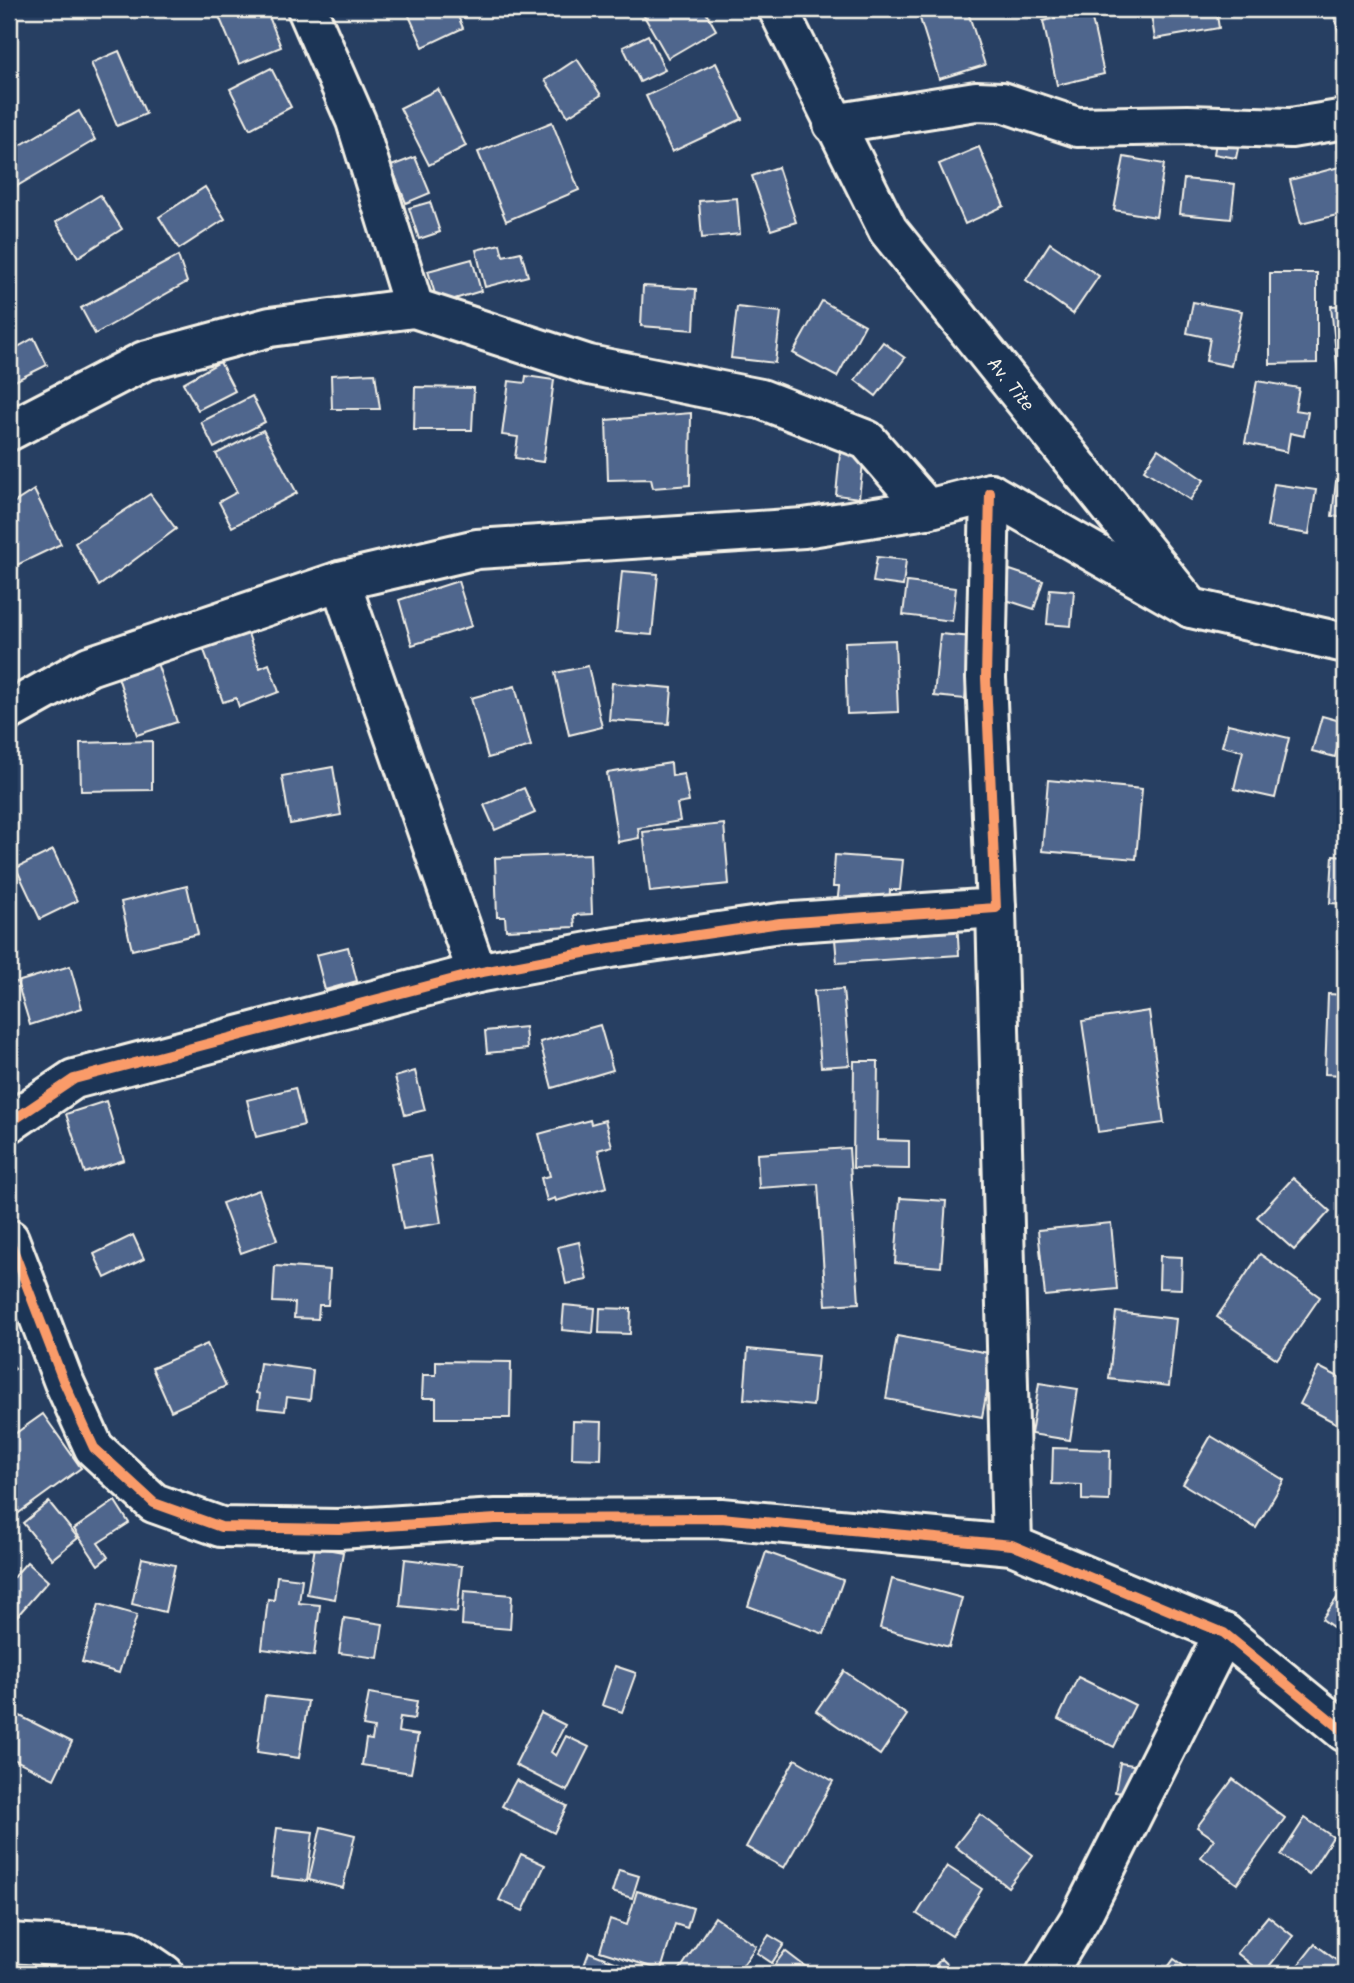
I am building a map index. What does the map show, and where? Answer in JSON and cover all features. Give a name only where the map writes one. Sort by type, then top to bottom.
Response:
[{"type":"street","points":[[307,9],[356,121],[414,308]]},
{"type":"street","name":"Av. Tite","points":[[778,9],[833,124],[888,229],[1191,608]]},
{"type":"street","points":[[833,124],[976,101],[1012,105],[1077,127],[1188,125],[1291,128],[1345,119]]},
{"type":"street","points":[[9,431],[144,361],[270,327],[414,308],[589,365],[761,398],[867,440],[927,509]]},
{"type":"street","points":[[990,493],[986,678],[996,908],[1012,1545]]},
{"type":"street","points":[[9,711],[89,666],[340,581],[477,549],[804,528],[927,509],[990,493],[1191,608],[1345,643]]},
{"type":"street","points":[[340,581],[477,972]]},
{"type":"street","points":[[9,1122],[74,1079],[477,972],[610,948],[780,923],[996,908]]},
{"type":"street","points":[[9,1239],[63,1380],[94,1448],[154,1503],[221,1527],[339,1529],[496,1519],[721,1518],[1012,1545],[1224,1633],[1345,1731]]},
{"type":"street","points":[[1046,1974],[1080,1917],[1224,1633]]},
{"type":"street","points":[[9,1943],[129,1950],[164,1974]]},
{"type":"building","points":[[216,9],[266,9],[281,47],[239,64]]},
{"type":"building","points":[[406,9],[455,9],[463,28],[423,47]]},
{"type":"building","points":[[640,9],[704,9],[716,30],[668,58]]},
{"type":"building","points":[[917,9],[967,9],[985,65],[939,79]]},
{"type":"building","points":[[1150,9],[1216,9],[1219,28],[1155,39]]},
{"type":"building","points":[[1332,9],[1345,9],[1345,54]]},
{"type":"building","points":[[1090,10],[1104,74],[1057,85],[1043,21]]},
{"type":"building","points":[[648,35],[665,70],[640,82],[623,47]]},
{"type":"building","points":[[119,51],[146,114],[117,126],[91,63]]},
{"type":"building","points":[[577,59],[601,95],[568,116],[545,80]]},
{"type":"building","points":[[716,63],[742,119],[672,152],[646,96]]},
{"type":"building","points":[[271,68],[291,107],[250,129],[230,89]]},
{"type":"building","points":[[438,89],[466,146],[429,165],[400,108]]},
{"type":"building","points":[[79,111],[95,140],[12,189],[9,183],[9,152]]},
{"type":"building","points":[[552,122],[579,190],[506,221],[478,152]]},
{"type":"building","points":[[1218,130],[1241,134],[1236,158],[1214,154]]},
{"type":"building","points":[[979,147],[1004,206],[965,224],[939,164]]},
{"type":"building","points":[[415,157],[430,193],[406,203],[391,166]]},
{"type":"building","points":[[1124,157],[1164,164],[1156,217],[1114,210]]},
{"type":"building","points":[[1343,166],[1345,213],[1301,224],[1290,180]]},
{"type":"building","points":[[778,167],[796,222],[771,230],[752,176]]},
{"type":"building","points":[[1184,179],[1235,184],[1231,219],[1180,214]]},
{"type":"building","points":[[205,187],[225,219],[179,249],[159,217]]},
{"type":"building","points":[[100,195],[122,229],[78,257],[56,222]]},
{"type":"building","points":[[737,198],[740,234],[702,238],[699,201]]},
{"type":"building","points":[[430,202],[440,232],[419,239],[409,208]]},
{"type":"building","points":[[1050,243],[1099,276],[1073,314],[1026,280]]},
{"type":"building","points":[[500,244],[503,256],[521,252],[528,276],[485,287],[476,250]]},
{"type":"building","points":[[178,256],[187,282],[95,334],[81,308]]},
{"type":"building","points":[[472,259],[481,291],[438,304],[428,271]]},
{"type":"building","points":[[1270,273],[1317,273],[1317,363],[1270,364]]},
{"type":"building","points":[[643,286],[696,289],[694,330],[641,326]]},
{"type":"building","points":[[822,301],[865,325],[837,377],[793,353]]},
{"type":"building","points":[[1193,302],[1242,311],[1231,366],[1206,361],[1210,338],[1187,333]]},
{"type":"building","points":[[1345,305],[1345,372],[1338,373],[1331,306]]},
{"type":"building","points":[[737,307],[781,312],[775,363],[731,358]]},
{"type":"building","points":[[34,338],[47,365],[9,384],[9,352]]},
{"type":"building","points":[[883,342],[905,358],[876,396],[855,380]]},
{"type":"building","points":[[220,362],[235,391],[198,410],[183,383]]},
{"type":"building","points":[[375,373],[380,409],[332,409],[331,375]]},
{"type":"building","points":[[526,376],[554,380],[543,462],[515,458],[518,437],[502,435],[509,381],[525,383]]},
{"type":"building","points":[[1257,381],[1299,388],[1295,410],[1308,412],[1304,436],[1290,433],[1287,452],[1245,443]]},
{"type":"building","points":[[415,387],[474,388],[472,430],[414,430]]},
{"type":"building","points":[[252,396],[265,422],[214,448],[201,422]]},
{"type":"building","points":[[691,413],[690,485],[653,488],[651,479],[608,480],[606,420]]},
{"type":"building","points":[[263,430],[297,493],[232,527],[219,502],[237,492],[216,454]]},
{"type":"building","points":[[1158,449],[1204,480],[1190,500],[1144,470]]},
{"type":"building","points":[[840,452],[864,455],[859,498],[836,495]]},
{"type":"building","points":[[1336,481],[1345,482],[1345,518],[1332,516]]},
{"type":"building","points":[[1274,484],[1316,490],[1309,534],[1267,527]]},
{"type":"building","points":[[34,490],[61,544],[15,566],[9,554],[9,506]]},
{"type":"building","points":[[150,494],[176,529],[99,586],[75,543]]},
{"type":"building","points":[[877,557],[906,560],[903,586],[873,582]]},
{"type":"building","points":[[1010,570],[1043,581],[1034,609],[1000,598]]},
{"type":"building","points":[[622,571],[658,574],[652,635],[616,632]]},
{"type":"building","points":[[458,581],[472,626],[412,645],[399,600]]},
{"type":"building","points":[[907,582],[956,588],[952,621],[903,615]]},
{"type":"building","points":[[1050,589],[1074,591],[1071,626],[1047,624]]},
{"type":"building","points":[[245,625],[260,668],[269,664],[279,692],[239,707],[236,698],[223,702],[201,642]]},
{"type":"building","points":[[940,634],[972,637],[965,699],[934,696]]},
{"type":"building","points":[[895,640],[898,712],[847,714],[845,642]]},
{"type":"building","points":[[157,663],[177,722],[137,735],[118,677]]},
{"type":"building","points":[[588,666],[602,727],[569,735],[555,673]]},
{"type":"building","points":[[612,683],[672,688],[669,724],[609,720]]},
{"type":"building","points":[[515,686],[531,746],[488,758],[471,698]]},
{"type":"building","points":[[1322,716],[1344,722],[1335,757],[1312,751]]},
{"type":"building","points":[[1228,724],[1289,738],[1275,798],[1234,789],[1243,751],[1222,746]]},
{"type":"building","points":[[152,741],[152,790],[81,791],[80,743]]},
{"type":"building","points":[[671,763],[672,776],[684,774],[689,802],[677,804],[680,821],[638,828],[639,838],[618,842],[607,773]]},
{"type":"building","points":[[333,767],[341,815],[290,824],[282,776]]},
{"type":"building","points":[[1048,780],[1142,789],[1136,859],[1042,851]]},
{"type":"building","points":[[524,788],[535,813],[495,830],[484,805]]},
{"type":"building","points":[[724,824],[729,884],[650,892],[643,832]]},
{"type":"building","points":[[53,850],[77,901],[40,919],[16,868]]},
{"type":"building","points":[[590,854],[592,914],[574,915],[575,927],[506,930],[505,917],[497,917],[495,858]]},
{"type":"building","points":[[835,855],[903,860],[900,890],[890,890],[889,908],[837,905],[839,887],[833,887]]},
{"type":"building","points":[[1333,855],[1345,856],[1345,904],[1330,903]]},
{"type":"building","points":[[187,886],[198,934],[132,950],[121,902]]},
{"type":"building","points":[[957,919],[959,955],[837,963],[834,927]]},
{"type":"building","points":[[348,947],[357,981],[325,990],[316,955]]},
{"type":"building","points":[[70,966],[82,1008],[30,1025],[17,982]]},
{"type":"building","points":[[843,989],[850,1065],[821,1067],[814,991]]},
{"type":"building","points":[[1328,994],[1345,995],[1343,1075],[1325,1074]]},
{"type":"building","points":[[1149,1011],[1164,1123],[1098,1132],[1082,1021]]},
{"type":"building","points":[[600,1025],[613,1070],[552,1088],[540,1042]]},
{"type":"building","points":[[525,1027],[527,1049],[487,1053],[485,1031]]},
{"type":"building","points":[[854,1061],[878,1061],[877,1140],[909,1141],[909,1169],[853,1168]]},
{"type":"building","points":[[415,1071],[425,1110],[405,1115],[395,1077]]},
{"type":"building","points":[[295,1088],[304,1125],[256,1137],[247,1100]]},
{"type":"building","points":[[106,1101],[124,1160],[85,1173],[66,1114]]},
{"type":"building","points":[[590,1120],[591,1124],[605,1120],[612,1146],[598,1150],[607,1187],[547,1201],[541,1178],[550,1176],[539,1134]]},
{"type":"building","points":[[849,1148],[859,1303],[826,1305],[818,1184],[759,1188],[757,1154]]},
{"type":"building","points":[[430,1156],[441,1223],[403,1229],[391,1163]]},
{"type":"building","points":[[1293,1178],[1330,1211],[1294,1250],[1257,1217]]},
{"type":"building","points":[[259,1190],[277,1240],[241,1253],[222,1203]]},
{"type":"building","points":[[900,1198],[946,1201],[941,1267],[895,1263]]},
{"type":"building","points":[[1111,1223],[1117,1289],[1045,1296],[1038,1230]]},
{"type":"building","points":[[133,1235],[144,1259],[105,1278],[94,1254]]},
{"type":"building","points":[[579,1242],[587,1280],[566,1284],[558,1247]]},
{"type":"building","points":[[1260,1254],[1320,1297],[1277,1359],[1217,1317]]},
{"type":"building","points":[[1160,1256],[1182,1257],[1181,1289],[1159,1288]]},
{"type":"building","points":[[275,1266],[330,1270],[328,1305],[319,1305],[318,1319],[294,1318],[295,1303],[273,1302]]},
{"type":"building","points":[[564,1305],[595,1308],[593,1333],[562,1330]]},
{"type":"building","points":[[600,1308],[631,1309],[630,1334],[599,1333]]},
{"type":"building","points":[[1116,1312],[1176,1319],[1169,1386],[1109,1379]]},
{"type":"building","points":[[897,1336],[994,1354],[982,1417],[886,1399]]},
{"type":"building","points":[[207,1344],[226,1386],[171,1411],[152,1368]]},
{"type":"building","points":[[748,1349],[818,1356],[813,1406],[744,1399]]},
{"type":"building","points":[[9,1359],[15,1369],[9,1373]]},
{"type":"building","points":[[436,1361],[511,1362],[510,1418],[436,1418],[436,1398],[422,1398],[423,1375],[436,1375]]},
{"type":"building","points":[[260,1363],[313,1370],[310,1400],[287,1397],[285,1411],[258,1408],[260,1394],[256,1393]]},
{"type":"building","points":[[1319,1367],[1345,1380],[1345,1428],[1300,1404]]},
{"type":"building","points":[[1039,1383],[1078,1389],[1070,1440],[1031,1434]]},
{"type":"building","points":[[43,1414],[81,1468],[9,1520],[9,1438]]},
{"type":"building","points":[[573,1421],[602,1422],[601,1459],[572,1458]]},
{"type":"building","points":[[1211,1436],[1284,1480],[1256,1528],[1183,1484]]},
{"type":"building","points":[[1053,1448],[1110,1450],[1109,1501],[1082,1500],[1082,1485],[1052,1484]]},
{"type":"building","points":[[115,1501],[129,1523],[98,1543],[108,1557],[98,1565],[74,1529]]},
{"type":"building","points":[[49,1502],[78,1538],[52,1559],[23,1523]]},
{"type":"building","points":[[315,1547],[343,1552],[335,1599],[307,1594]]},
{"type":"building","points":[[766,1552],[843,1580],[824,1634],[748,1606]]},
{"type":"building","points":[[142,1558],[175,1565],[165,1612],[132,1604]]},
{"type":"building","points":[[405,1559],[462,1566],[457,1612],[400,1606]]},
{"type":"building","points":[[27,1562],[48,1581],[11,1623],[9,1582]]},
{"type":"building","points":[[277,1576],[302,1579],[299,1603],[320,1605],[314,1656],[262,1649],[268,1599],[274,1600]]},
{"type":"building","points":[[892,1579],[962,1598],[949,1647],[880,1628]]},
{"type":"building","points":[[1345,1587],[1345,1636],[1322,1619]]},
{"type":"building","points":[[464,1591],[512,1595],[510,1629],[462,1625]]},
{"type":"building","points":[[99,1604],[137,1615],[119,1673],[82,1662]]},
{"type":"building","points":[[344,1618],[383,1624],[378,1658],[339,1653]]},
{"type":"building","points":[[615,1666],[636,1673],[622,1712],[602,1705]]},
{"type":"building","points":[[844,1671],[907,1715],[880,1755],[816,1711]]},
{"type":"building","points":[[1078,1677],[1135,1705],[1114,1747],[1058,1719]]},
{"type":"building","points":[[369,1693],[417,1701],[414,1719],[400,1717],[398,1732],[418,1735],[411,1773],[362,1765],[366,1739],[372,1740],[374,1728],[363,1726]]},
{"type":"building","points":[[265,1696],[308,1701],[299,1758],[257,1752]]},
{"type":"building","points":[[541,1713],[565,1725],[551,1752],[556,1756],[566,1736],[589,1747],[567,1791],[515,1765]]},
{"type":"building","points":[[16,1714],[72,1742],[54,1779],[9,1757],[9,1729]]},
{"type":"building","points":[[795,1759],[833,1781],[784,1868],[746,1847]]},
{"type":"building","points":[[1120,1763],[1140,1766],[1135,1795],[1115,1792]]},
{"type":"building","points":[[1233,1779],[1285,1818],[1237,1884],[1201,1857],[1214,1839],[1197,1827]]},
{"type":"building","points":[[516,1780],[567,1806],[554,1833],[502,1806]]},
{"type":"building","points":[[980,1814],[1033,1855],[1008,1887],[955,1846]]},
{"type":"building","points":[[1305,1818],[1333,1837],[1309,1874],[1281,1855]]},
{"type":"building","points":[[321,1827],[355,1835],[343,1888],[309,1880]]},
{"type":"building","points":[[277,1828],[313,1832],[307,1881],[271,1877]]},
{"type":"building","points":[[521,1854],[545,1865],[523,1911],[499,1900]]},
{"type":"building","points":[[947,1866],[982,1889],[952,1936],[917,1914]]},
{"type":"building","points":[[619,1870],[639,1876],[632,1898],[612,1892]]},
{"type":"building","points":[[637,1891],[693,1908],[687,1928],[675,1924],[661,1970],[600,1951],[610,1919],[627,1925]]},
{"type":"building","points":[[1268,1916],[1293,1936],[1263,1974],[1237,1953]]},
{"type":"building","points":[[715,1917],[756,1946],[737,1974],[677,1974]]},
{"type":"building","points":[[769,1935],[784,1944],[772,1963],[757,1953]]},
{"type":"building","points":[[1315,1944],[1345,1967],[1345,1974],[1292,1973]]},
{"type":"building","points":[[785,1951],[815,1974],[768,1974]]},
{"type":"building","points":[[589,1952],[646,1974],[581,1974]]},
{"type":"building","points":[[941,1959],[957,1974],[928,1974]]},
{"type":"building","points":[[1174,1959],[1195,1974],[1163,1974]]},
{"type":"cycle path","points":[[9,1123],[74,1079],[477,973],[610,948],[780,923],[996,908],[986,678],[990,493]]},
{"type":"cycle path","points":[[9,1239],[63,1380],[94,1448],[154,1503],[221,1527],[339,1529],[496,1519],[721,1518],[1012,1545],[1224,1633],[1345,1732]]}]
